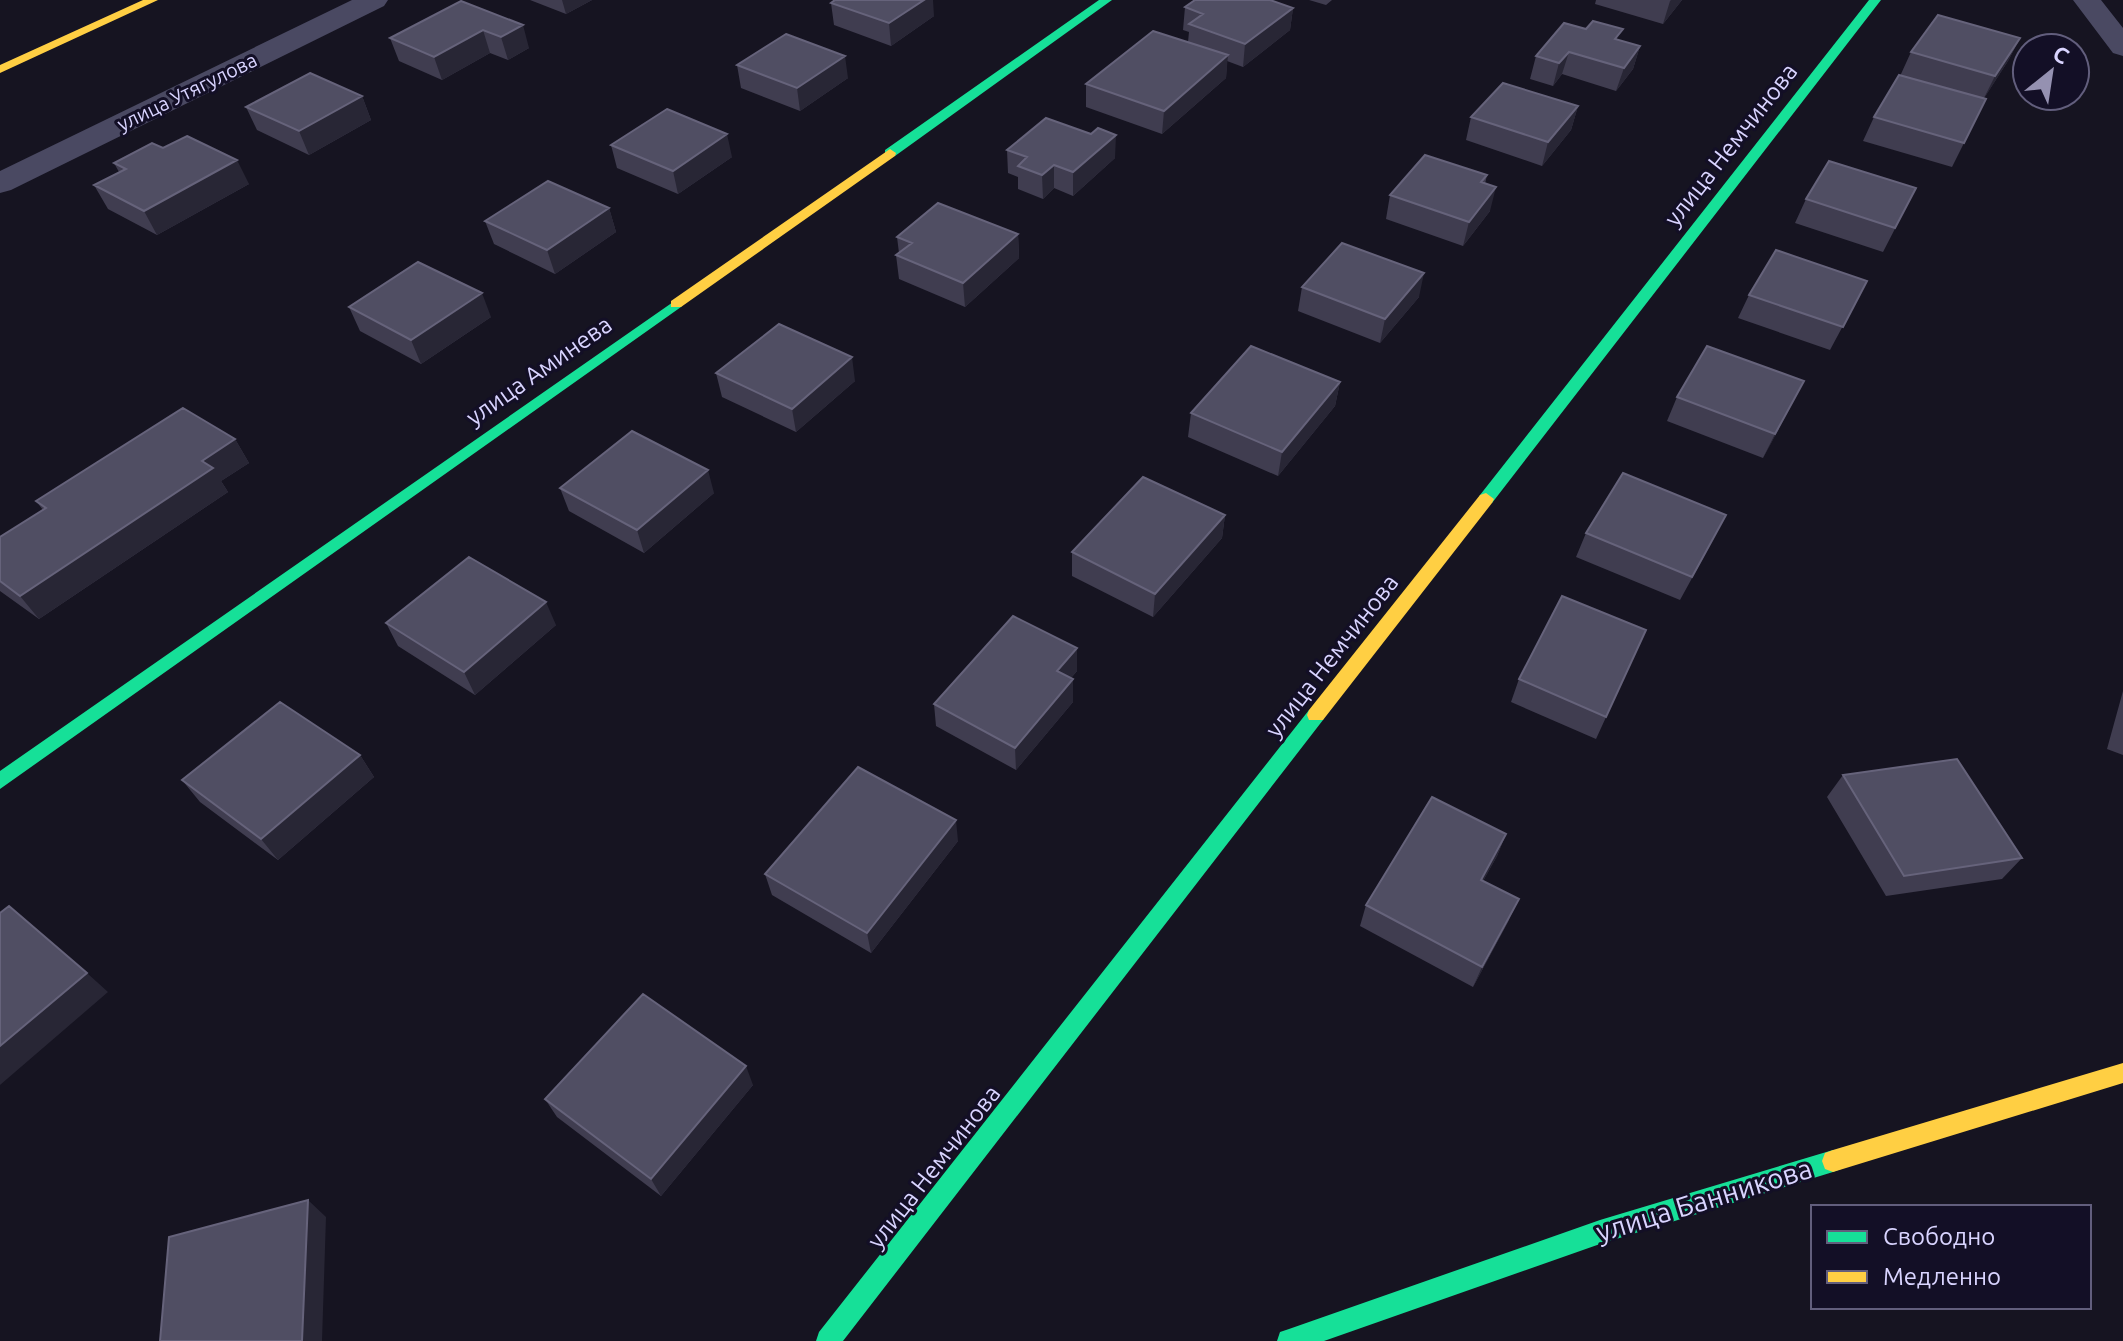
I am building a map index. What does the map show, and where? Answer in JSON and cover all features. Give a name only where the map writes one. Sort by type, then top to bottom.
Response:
[{"type":"street","points":[[0,69],[152,0]]},
{"type":"street","name":"улица Утягулова","points":[[0,183],[374,0]]},
{"type":"street","name":"улица Аминева","points":[[0,781],[1106,0]]},
{"type":"street","name":"улица Немчинова","points":[[828,1341],[1875,0]]},
{"type":"street","points":[[2087,0],[2123,47]]},
{"type":"street","name":"улица Банникова","points":[[1289,1341],[1600,1232],[2123,1073]]},
{"type":"building","points":[[835,0],[924,0],[889,23],[831,3]]},
{"type":"building","points":[[1195,0],[1270,0],[1293,8],[1245,44],[1189,24],[1203,14],[1185,7]]},
{"type":"building","points":[[461,1],[523,25],[501,37],[483,30],[434,57],[390,38]]},
{"type":"building","points":[[1938,15],[2011,35],[2011,52],[1995,76],[1911,52]]},
{"type":"building","points":[[1593,21],[1623,29],[1615,39],[1640,46],[1624,68],[1569,52],[1559,63],[1536,56],[1564,23],[1586,29]]},
{"type":"building","points":[[1153,31],[1228,55],[1164,111],[1086,84]]},
{"type":"building","points":[[786,34],[845,56],[797,88],[737,65]]},
{"type":"building","points":[[310,73],[362,96],[299,131],[246,107]]},
{"type":"building","points":[[1899,75],[1986,99],[1964,143],[1874,117]]},
{"type":"building","points":[[1503,83],[1578,106],[1548,142],[1471,117]]},
{"type":"building","points":[[667,109],[727,134],[673,171],[611,145]]},
{"type":"building","points":[[1046,118],[1091,134],[1098,128],[1116,135],[1073,172],[1054,165],[1042,175],[1018,166],[1027,157],[1007,150]]},
{"type":"building","points":[[187,136],[237,160],[144,211],[94,185],[126,169],[114,163],[152,143],[163,148]]},
{"type":"building","points":[[1425,155],[1487,175],[1481,182],[1496,187],[1469,222],[1390,195]]},
{"type":"building","points":[[1829,161],[1916,188],[1895,228],[1806,199]]},
{"type":"building","points":[[548,181],[609,208],[547,250],[485,221]]},
{"type":"building","points":[[938,203],[1018,234],[963,283],[896,255],[912,243],[897,237]]},
{"type":"building","points":[[1342,243],[1424,273],[1385,319],[1302,287]]},
{"type":"building","points":[[1776,250],[1867,281],[1843,327],[1749,295]]},
{"type":"building","points":[[418,262],[482,293],[411,340],[349,307]]},
{"type":"building","points":[[779,324],[852,357],[792,409],[716,373]]},
{"type":"building","points":[[1251,346],[1340,382],[1282,452],[1191,413]]},
{"type":"building","points":[[1707,346],[1804,381],[1775,434],[1677,397]]},
{"type":"building","points":[[183,408],[235,439],[202,461],[213,468],[20,596],[0,581],[0,537],[46,508],[36,501]]},
{"type":"building","points":[[632,431],[708,470],[637,530],[560,488]]},
{"type":"building","points":[[1623,473],[1726,515],[1692,577],[1586,533]]},
{"type":"building","points":[[1143,477],[1225,515],[1155,594],[1072,552]]},
{"type":"building","points":[[469,557],[546,602],[464,672],[386,623]]},
{"type":"building","points":[[1562,596],[1646,630],[1606,717],[1519,679]]},
{"type":"building","points":[[1013,616],[1077,648],[1057,671],[1073,679],[1015,748],[934,704]]},
{"type":"building","points":[[280,702],[360,755],[261,839],[182,780]]},
{"type":"building","points":[[1957,759],[2022,858],[1904,876],[1843,775]]},
{"type":"building","points":[[858,767],[956,820],[867,933],[765,874]]},
{"type":"building","points":[[1432,797],[1506,834],[1481,880],[1519,899],[1482,967],[1366,905]]},
{"type":"building","points":[[9,906],[87,973],[0,1046],[0,913]]},
{"type":"building","points":[[643,994],[746,1066],[651,1179],[545,1099]]},
{"type":"building","points":[[308,1200],[302,1341],[160,1341],[169,1237]]},
{"type":"traffic: fast","points":[[890,153],[1106,0]]},
{"type":"traffic: fast","points":[[1486,499],[1875,0]]},
{"type":"traffic: fast","points":[[0,781],[676,304]]},
{"type":"traffic: fast","points":[[828,1341],[1316,715]]},
{"type":"traffic: fast","points":[[1289,1341],[1600,1232],[1833,1161]]},
{"type":"traffic: slow","points":[[0,69],[152,0]]},
{"type":"traffic: slow","points":[[676,304],[890,153]]},
{"type":"traffic: slow","points":[[1316,715],[1486,499]]},
{"type":"traffic: slow","points":[[1833,1161],[2123,1073]]}]
